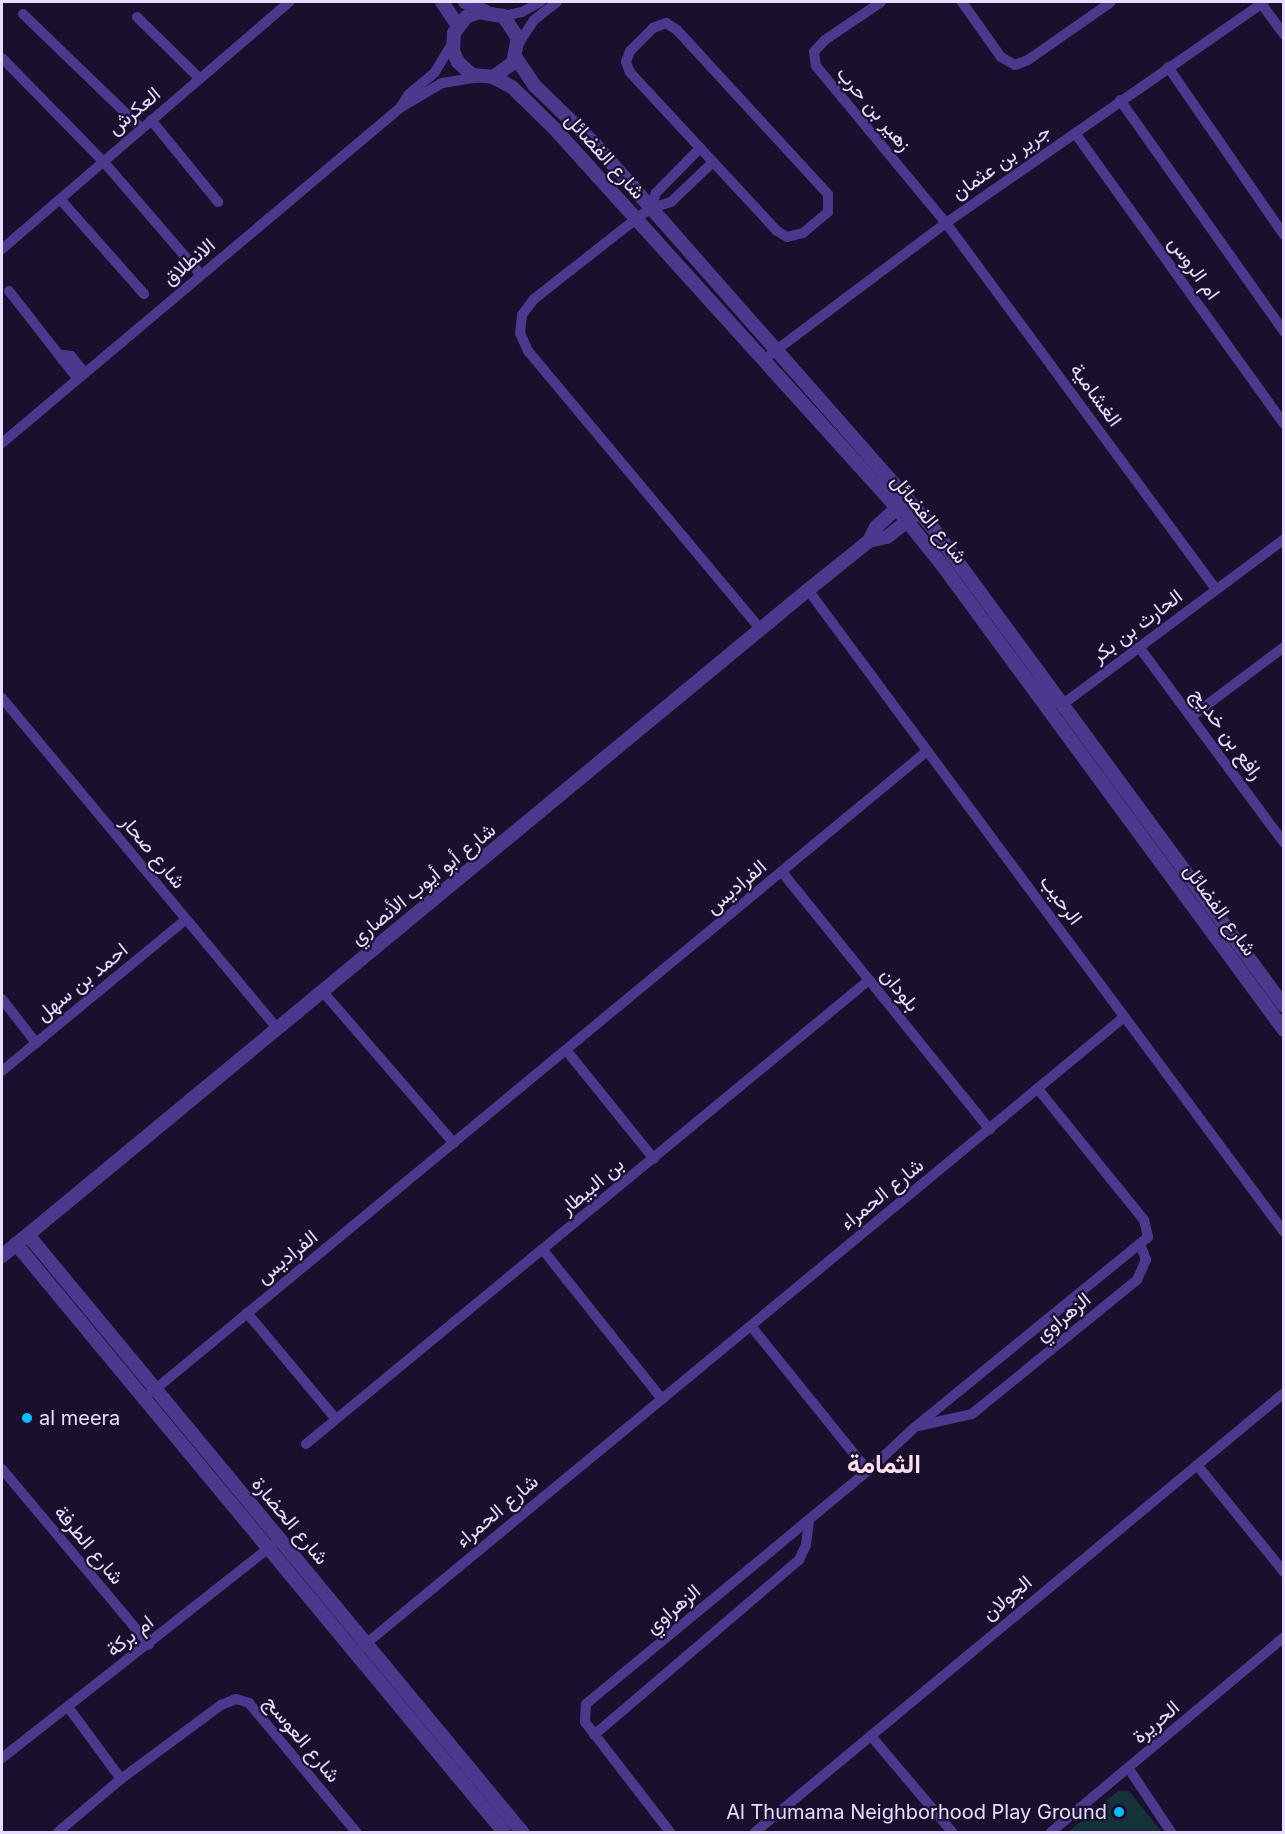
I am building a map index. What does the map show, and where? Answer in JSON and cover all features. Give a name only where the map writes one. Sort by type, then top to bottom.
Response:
[{"type":"street","name":"العكرش","points":[[2,249],[289,2]]},
{"type":"street","points":[[442,2],[458,26]]},
{"type":"street","points":[[465,2],[484,11],[503,16],[522,12],[540,2]]},
{"type":"street","points":[[484,11],[470,15],[458,26],[452,44],[458,62],[478,77],[493,77],[507,70],[516,58],[519,44],[528,27],[557,2]]},
{"type":"street","name":"زهير بن حرب","points":[[881,2],[825,40],[814,52],[816,66],[946,223]]},
{"type":"street","points":[[962,2],[1001,57],[1014,65],[1028,60],[1111,2]]},
{"type":"street","points":[[1262,2],[1284,35]]},
{"type":"street","name":"جرير بن عثمان","points":[[763,359],[946,223],[1262,2]]},
{"type":"street","points":[[23,14],[141,128]]},
{"type":"street","points":[[503,16],[514,28],[519,44]]},
{"type":"street","points":[[137,17],[200,80]]},
{"type":"street","points":[[659,24],[672,26],[825,190],[830,198],[828,212],[803,233],[787,237],[713,162],[627,68],[630,51],[659,24]]},
{"type":"street","name":"الانطلاق","points":[[400,108],[408,95],[435,72],[452,44]]},
{"type":"street","points":[[2,58],[103,161],[201,275]]},
{"type":"street","name":"شارع الفضائل","points":[[516,58],[535,86],[589,139],[909,498],[1284,1006]]},
{"type":"street","points":[[1168,67],[1284,235]]},
{"type":"street","name":"الانطلاق","points":[[3,440],[400,108],[442,83],[478,77]]},
{"type":"street","name":"شارع الفضائل","points":[[493,77],[518,92],[571,147],[908,521],[1017,665],[1284,1030]]},
{"type":"street","points":[[1120,100],[1284,332]]},
{"type":"street","points":[[151,120],[218,202]]},
{"type":"street","name":"ام الروس","points":[[1075,133],[1284,424]]},
{"type":"street","points":[[571,147],[589,139]]},
{"type":"street","points":[[651,208],[656,193],[700,148]]},
{"type":"street","points":[[713,162],[671,202],[651,208],[534,299],[522,315],[520,333],[528,351],[760,630]]},
{"type":"street","points":[[62,196],[144,294]]},
{"type":"street","name":"الغشامية","points":[[946,223],[1216,589]]},
{"type":"street","points":[[9,291],[63,355],[71,356],[81,375]]},
{"type":"street","name":"شارع أبو أيوب الأنصاري","points":[[2,1256],[869,541],[876,527],[909,498]]},
{"type":"street","name":"شارع أبو أيوب الأنصاري","points":[[869,541],[887,537],[920,512]]},
{"type":"street","name":"الحارث بن بكر","points":[[1062,704],[1284,539]]},
{"type":"street","name":"الرحيب","points":[[808,590],[1284,1232]]},
{"type":"street","name":"رافع بن خديج","points":[[1139,647],[1284,843]]},
{"type":"street","points":[[1192,716],[1284,647]]},
{"type":"street","points":[[1017,665],[1030,674],[1051,701],[1062,704]]},
{"type":"street","name":"شارع صحار","points":[[2,698],[277,1028]]},
{"type":"street","name":"الفراديس","points":[[145,1399],[927,751]]},
{"type":"street","name":"بلودان","points":[[782,872],[990,1130]]},
{"type":"street","name":"احمد بن سهل","points":[[2,1071],[185,920]]},
{"type":"street","name":"بن البيطار","points":[[306,1444],[869,980]]},
{"type":"street","points":[[322,992],[454,1143]]},
{"type":"street","points":[[2,999],[36,1043]]},
{"type":"street","name":"شارع الحمراء","points":[[361,1648],[1124,1017]]},
{"type":"street","points":[[566,1050],[654,1159]]},
{"type":"street","name":"الزهراوي","points":[[670,1833],[585,1722],[586,1704],[868,1471],[915,1427],[1140,1246],[1148,1237],[1144,1220],[1038,1089]]},
{"type":"street","name":"شارع الحضارة","points":[[28,1235],[155,1389],[274,1544]]},
{"type":"street","name":"شارع الحضارة","points":[[16,1244],[145,1399],[274,1544],[522,1833]]},
{"type":"street","name":"الزهراوي","points":[[915,1427],[972,1414],[1137,1280],[1146,1260],[1140,1246]]},
{"type":"street","points":[[543,1250],[662,1398]]},
{"type":"street","points":[[247,1313],[336,1419]]},
{"type":"street","points":[[751,1326],[868,1471]]},
{"type":"street","name":"الجولان","points":[[754,1833],[1284,1393]]},
{"type":"street","points":[[1197,1465],[1284,1572]]},
{"type":"street","name":"شارع الطرفة","points":[[2,1468],[149,1644]]},
{"type":"street","points":[[594,1735],[799,1560],[806,1545],[809,1520]]},
{"type":"street","name":"ام بركة","points":[[2,1758],[274,1544]]},
{"type":"street","name":"الحريرة","points":[[1051,1833],[1284,1637]]},
{"type":"street","name":"شارع الحضارة","points":[[361,1648],[504,1833]]},
{"type":"street","name":"شارع العوسج","points":[[58,1833],[121,1779],[221,1705],[236,1699],[249,1703],[356,1833]]},
{"type":"street","points":[[68,1707],[121,1779]]},
{"type":"street","points":[[871,1736],[952,1833]]},
{"type":"street","points":[[1129,1769],[1171,1833]]},
{"type":"green space","name":"Al Thumama Neighborhood Play Ground","points":[[1118,1791],[1129,1791],[1162,1832],[1068,1832]]},
{"type":"place","name":"al meera","points":[[27,1418]]},
{"type":"place","name":"Al Thumama Neighborhood Play Ground","points":[[1119,1812]]},
{"type":"district","name":"الثمامة","points":[[884,1464]]}]
